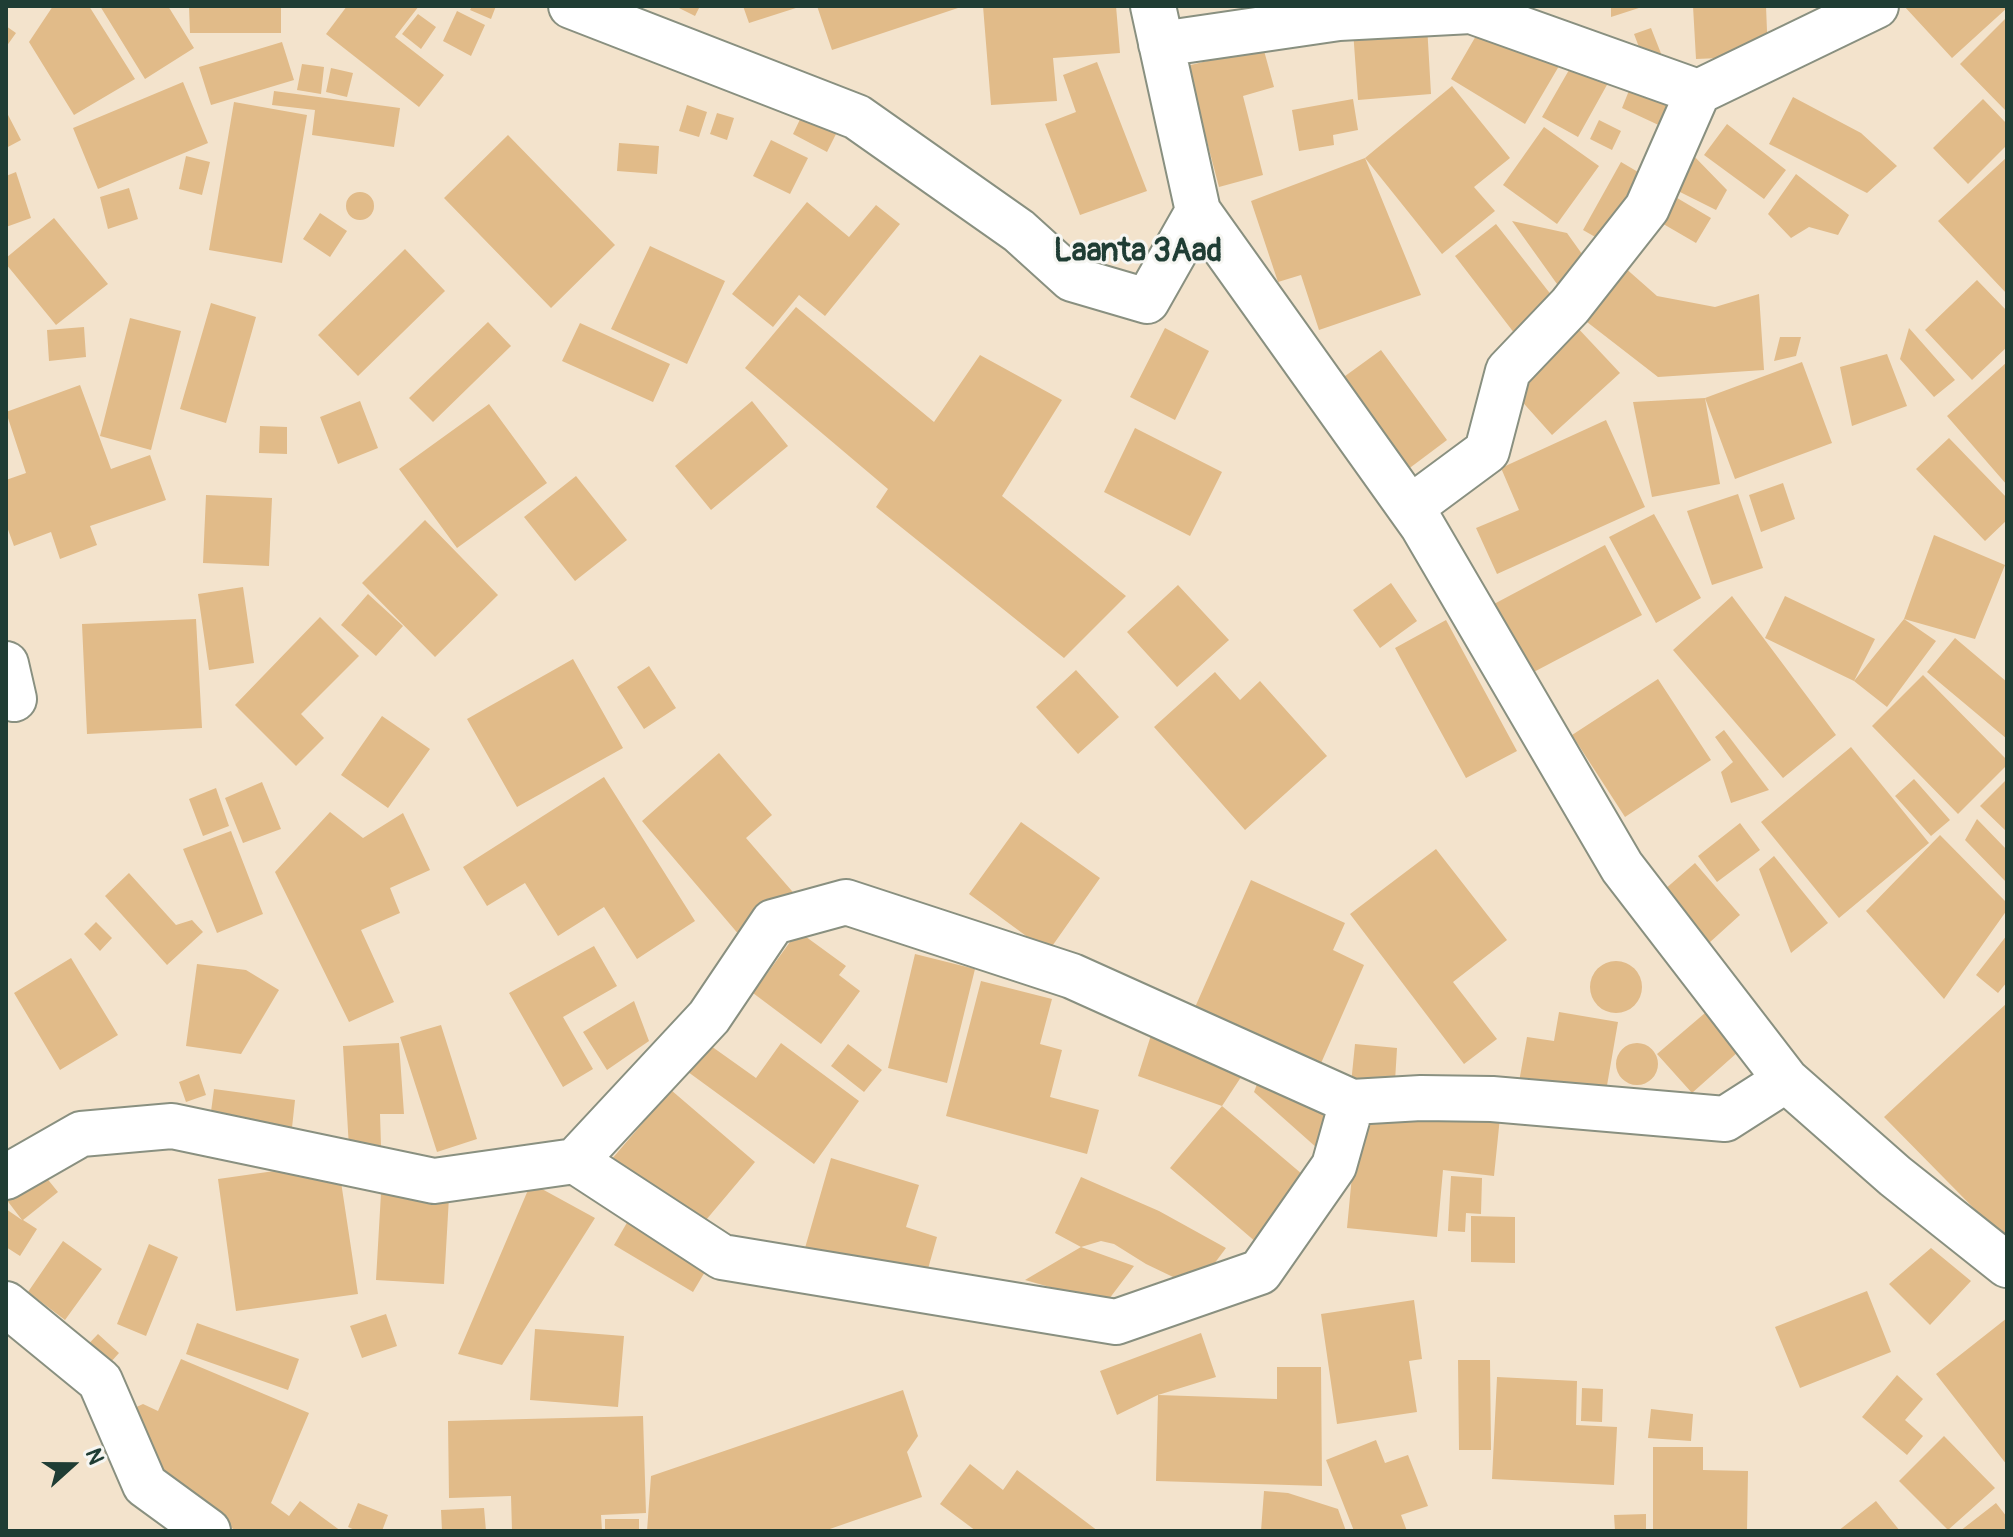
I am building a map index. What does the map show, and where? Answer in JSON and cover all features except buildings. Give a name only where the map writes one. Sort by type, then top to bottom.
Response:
[{"type":"street","points":[[571,6],[857,117],[1019,231],[1072,279],[1147,301],[1198,211]]},
{"type":"street","points":[[1410,508],[1487,451],[1508,371],[1570,306],[1647,208],[1698,92],[1876,6]]},
{"type":"street","points":[[1698,92],[1471,11],[1157,25],[1198,211],[1410,508],[1622,867],[1786,1080],[1895,1176],[2007,1265]]},
{"type":"street","points":[[6,1177],[81,1134],[172,1126],[434,1181],[575,1161],[709,1017],[773,922],[846,902],[1072,976],[1352,1102],[1421,1098],[1492,1099],[1725,1119],[1786,1080]]},
{"type":"street","points":[[575,1161],[722,1257],[1116,1322],[1260,1272],[1334,1166],[1352,1102]]},
{"type":"street","points":[[6,1304],[100,1381],[145,1485],[208,1531]]},
{"type":"district","name":"Laanta 3Aad","points":[[1138,253]]}]
